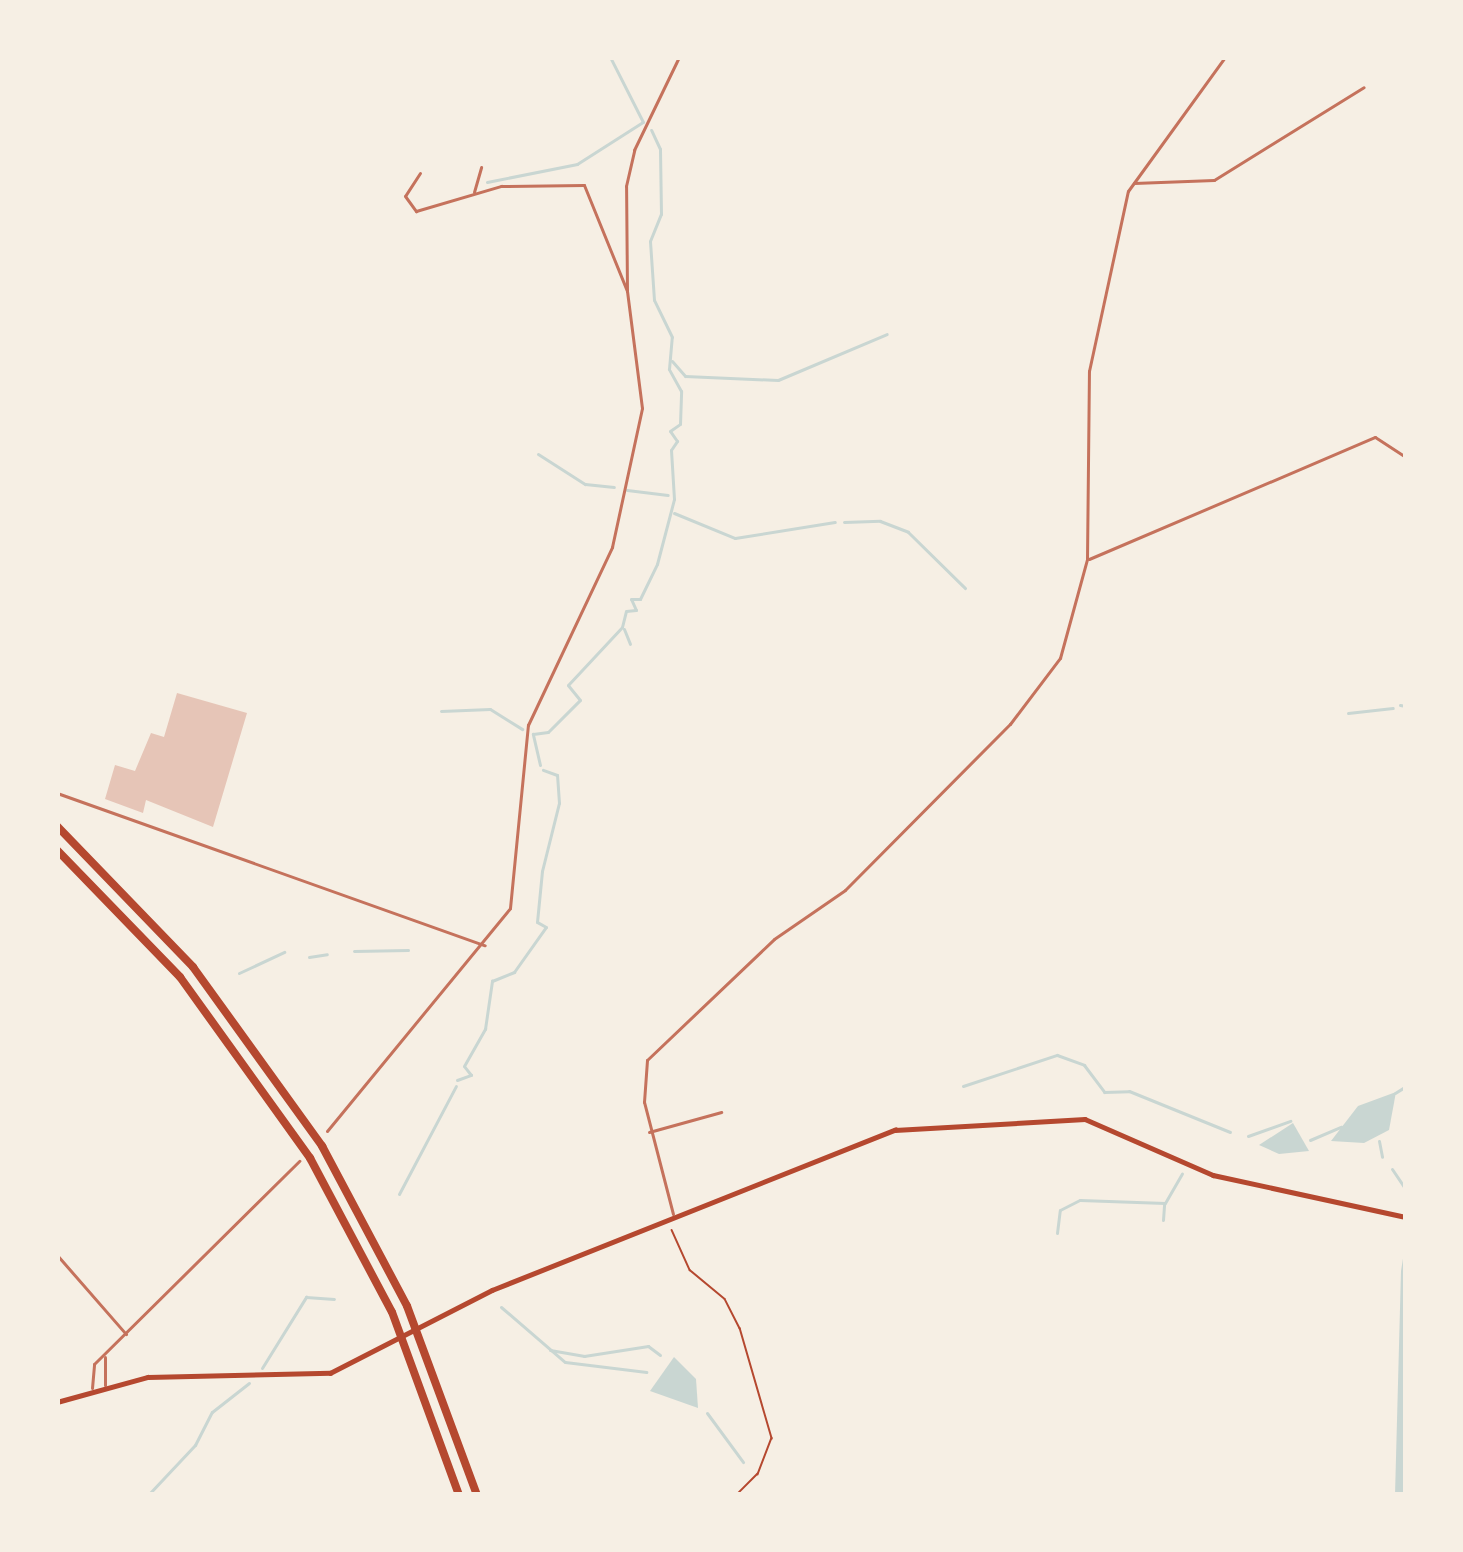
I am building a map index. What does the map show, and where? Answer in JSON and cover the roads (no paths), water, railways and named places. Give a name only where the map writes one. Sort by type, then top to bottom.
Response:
[{"type":"highway","points":[[57,826],[193,967],[329,1157],[425,1347],[477,1495]]},
{"type":"highway","points":[[57,850],[190,990],[297,1137],[392,1312],[459,1495]]},
{"type":"main road","points":[[57,1402],[92,1388],[162,1376],[330,1373],[474,1298],[864,1137],[1085,1119],[1213,1175],[1406,1217]]},
{"type":"street","points":[[327,1131],[485,945],[513,900],[526,733],[615,538],[644,388],[627,292],[629,166],[679,57]]},
{"type":"street","points":[[671,1217],[649,1132],[644,1066],[763,948],[845,890],[1021,710],[1060,658],[1087,559],[1089,371],[1131,183],[1225,57]]},
{"type":"street","points":[[1131,183],[1219,178],[1364,87]]},
{"type":"street","points":[[474,194],[482,167]]},
{"type":"street","points":[[420,172],[406,193],[412,210],[506,185],[584,185],[627,292]]},
{"type":"street","points":[[1087,559],[1375,437],[1406,457]]},
{"type":"street","points":[[57,794],[485,945]]},
{"type":"street","points":[[649,1132],[721,1112]]},
{"type":"street","points":[[92,1388],[92,1369],[299,1161]]},
{"type":"street","points":[[57,1255],[128,1336]]},
{"type":"street","points":[[105,1385],[107,1353]]},
{"type":"waterway","points":[[487,182],[577,164],[643,122],[610,57]]},
{"type":"waterway","points":[[540,765],[533,734],[548,732],[580,700],[568,685],[622,627],[626,611],[636,610],[631,599],[640,599],[657,564],[674,499],[671,450],[677,441],[670,431],[680,424],[681,391],[669,369],[672,337],[654,300],[650,241],[661,214],[660,149],[651,130]]},
{"type":"waterway","points":[[672,361],[685,376],[778,380],[887,334]]},
{"type":"waterway","points":[[538,454],[585,484],[614,487]]},
{"type":"waterway","points":[[627,490],[668,495]]},
{"type":"waterway","points":[[674,513],[735,538],[835,522]]},
{"type":"waterway","points":[[844,522],[880,521],[908,532],[965,588]]},
{"type":"waterway","points":[[624,629],[630,644]]},
{"type":"waterway","points":[[1400,705],[1406,706]]},
{"type":"waterway","points":[[1348,713],[1393,708]]},
{"type":"waterway","points":[[441,711],[490,709],[522,729]]},
{"type":"waterway","points":[[457,1080],[471,1075],[464,1066],[485,1029],[492,981],[514,972],[546,927],[537,922],[542,871],[559,803],[557,775],[543,770]]},
{"type":"waterway","points":[[354,951],[408,950]]},
{"type":"waterway","points":[[239,973],[284,952]]},
{"type":"waterway","points":[[309,957],[327,954]]},
{"type":"waterway","points":[[963,1086],[1057,1055],[1084,1065],[1104,1092],[1129,1091],[1230,1132]]},
{"type":"waterway","points":[[399,1194],[456,1086]]},
{"type":"waterway","points":[[1395,1093],[1406,1086]]},
{"type":"waterway","points":[[1248,1136],[1290,1121]]},
{"type":"waterway","points":[[1310,1140],[1341,1127]]},
{"type":"waterway","points":[[1379,1141],[1382,1157]]},
{"type":"waterway","points":[[1392,1169],[1405,1188]]},
{"type":"waterway","points":[[1057,1233],[1060,1210],[1080,1200],[1165,1203],[1182,1174]]},
{"type":"waterway","points":[[1163,1220],[1164,1204]]},
{"type":"waterway","points":[[1404,1234],[1406,1241]]},
{"type":"waterway","points":[[262,1368],[306,1297],[334,1299]]},
{"type":"waterway","points":[[501,1307],[565,1362],[646,1372]]},
{"type":"waterway","points":[[550,1350],[584,1356],[648,1346],[660,1355]]},
{"type":"waterway","points":[[148,1495],[195,1445],[212,1412],[249,1383]]},
{"type":"waterway","points":[[707,1413],[743,1462]]}]
